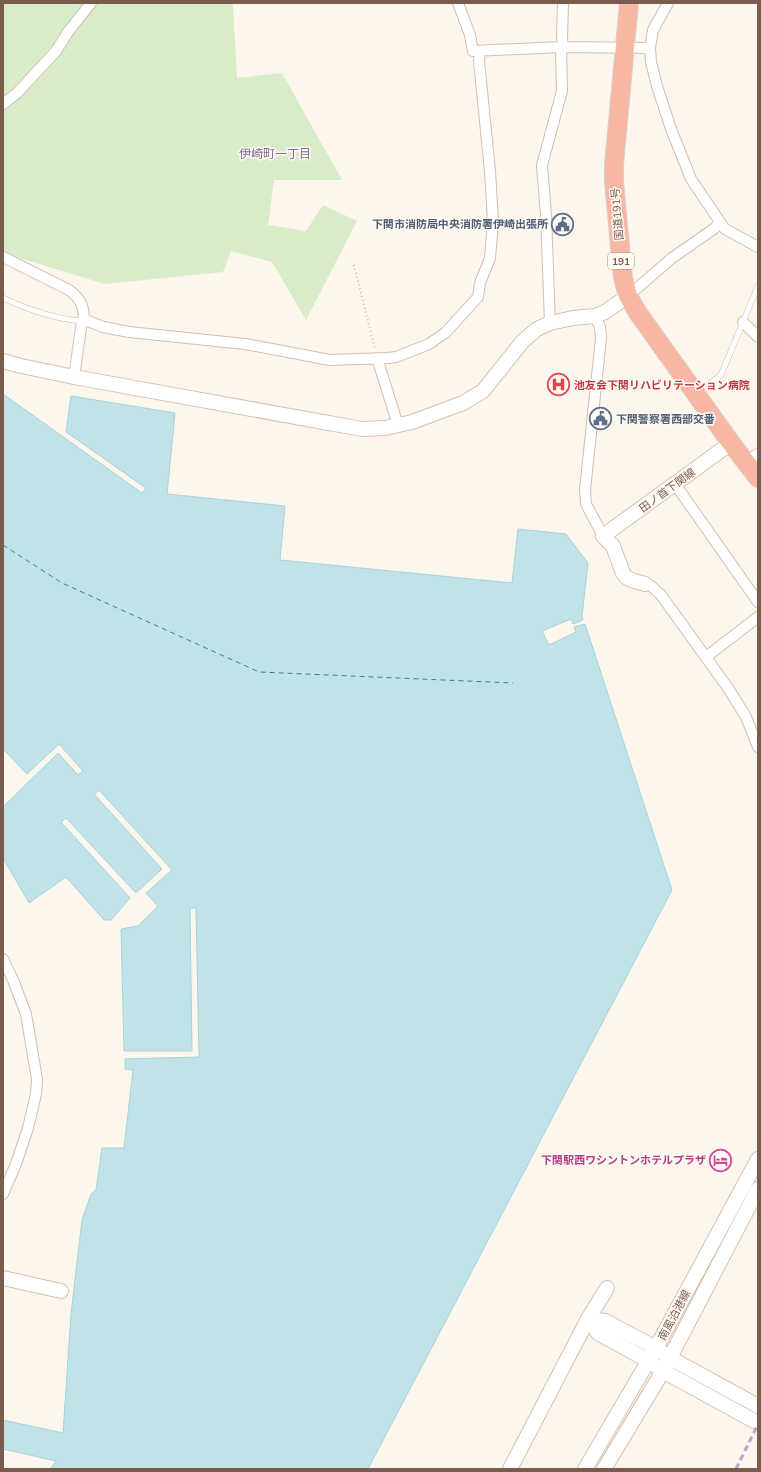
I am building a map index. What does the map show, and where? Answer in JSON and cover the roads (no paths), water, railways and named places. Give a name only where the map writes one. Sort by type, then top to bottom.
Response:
[{"type":"highway","name":"国道191号","points":[[630,3],[614,164],[614,182],[623,278],[628,296],[638,313],[731,443],[752,460],[758,478]]},
{"type":"street","points":[[3,104],[17,93],[56,52],[68,32],[90,3]]},
{"type":"street","points":[[458,3],[470,36],[473,51],[562,47],[650,48]]},
{"type":"street","points":[[550,323],[546,215],[542,165],[562,91],[563,3]]},
{"type":"street","points":[[668,3],[653,30],[650,48],[651,62],[670,130],[691,179],[725,229],[758,247]]},
{"type":"street","points":[[83,321],[129,332],[245,344],[330,360],[396,357],[429,344],[445,333],[478,297],[480,283],[490,258],[493,222],[490,171],[479,61],[480,51]]},
{"type":"street","points":[[3,361],[74,377],[362,429],[374,429],[398,425],[412,422],[463,403],[483,391],[529,335],[537,329],[550,323],[572,318],[595,316],[605,312],[628,296],[672,258],[715,228],[720,222]]},
{"type":"street","points":[[3,257],[69,290],[78,297],[84,312],[74,377]]},
{"type":"street","points":[[595,316],[600,327],[601,338],[585,490],[586,504],[603,536],[613,546],[623,573],[631,580],[651,586],[661,595],[706,657],[746,717],[758,747]]},
{"type":"street","points":[[743,322],[758,337]]},
{"type":"street","points":[[377,358],[398,425]]},
{"type":"street","name":"田ノ首下関線","points":[[603,536],[731,443]]},
{"type":"street","points":[[675,484],[758,602]]},
{"type":"street","points":[[706,657],[758,617]]},
{"type":"street","points":[[3,959],[26,1014],[37,1079],[36,1094],[28,1128],[16,1164],[3,1194]]},
{"type":"street","name":"南風泊港線","points":[[585,1469],[656,1348],[758,1159]]},
{"type":"street","name":"南風泊港線","points":[[604,1469],[663,1371],[758,1189]]},
{"type":"street","points":[[3,1278],[61,1291]]},
{"type":"street","points":[[510,1469],[588,1319],[606,1288]]},
{"type":"street","points":[[588,1319],[605,1321],[758,1406]]},
{"type":"street","points":[[588,1319],[598,1333],[663,1371],[758,1423]]},
{"type":"lane","points":[[709,384],[721,375],[758,286]]},
{"type":"lane","points":[[3,298],[49,316],[83,321]]},
{"type":"water","points":[[3,394],[142,493],[146,488],[66,432],[71,396],[175,413],[167,494],[285,506],[280,560],[512,583],[518,529],[566,534],[588,563],[582,616],[583,620],[573,624],[571,619],[542,631],[549,645],[576,632],[574,627],[585,624],[672,890],[368,1469],[50,1469],[56,1461],[3,1449],[3,1420],[63,1433],[71,1314],[82,1220],[91,1194],[96,1190],[102,1148],[124,1148],[133,1070],[125,1069],[125,1059],[199,1057],[196,908],[190,908],[192,1051],[124,1051],[121,929],[138,926],[158,906],[146,893],[172,870],[99,790],[94,794],[162,869],[137,892],[135,892],[66,818],[61,822],[130,898],[111,920],[104,920],[66,877],[29,903],[3,858],[3,807],[58,753],[78,775],[83,771],[59,744],[27,774],[3,749]]},
{"type":"railway","points":[[736,1469],[758,1424]]},
{"type":"place","name":"下関市消防局中央消防署伊崎出張所","points":[[563,224]]},
{"type":"place","name":"池友会下関リハビリテーション病院","points":[[559,385]]},
{"type":"place","name":"下関警察署西部交番","points":[[600,419]]},
{"type":"place","name":"下関駅西ワシントンホテルプラザ","points":[[721,1160]]},
{"type":"district","name":"伊崎町一丁目","points":[[275,154]]}]
